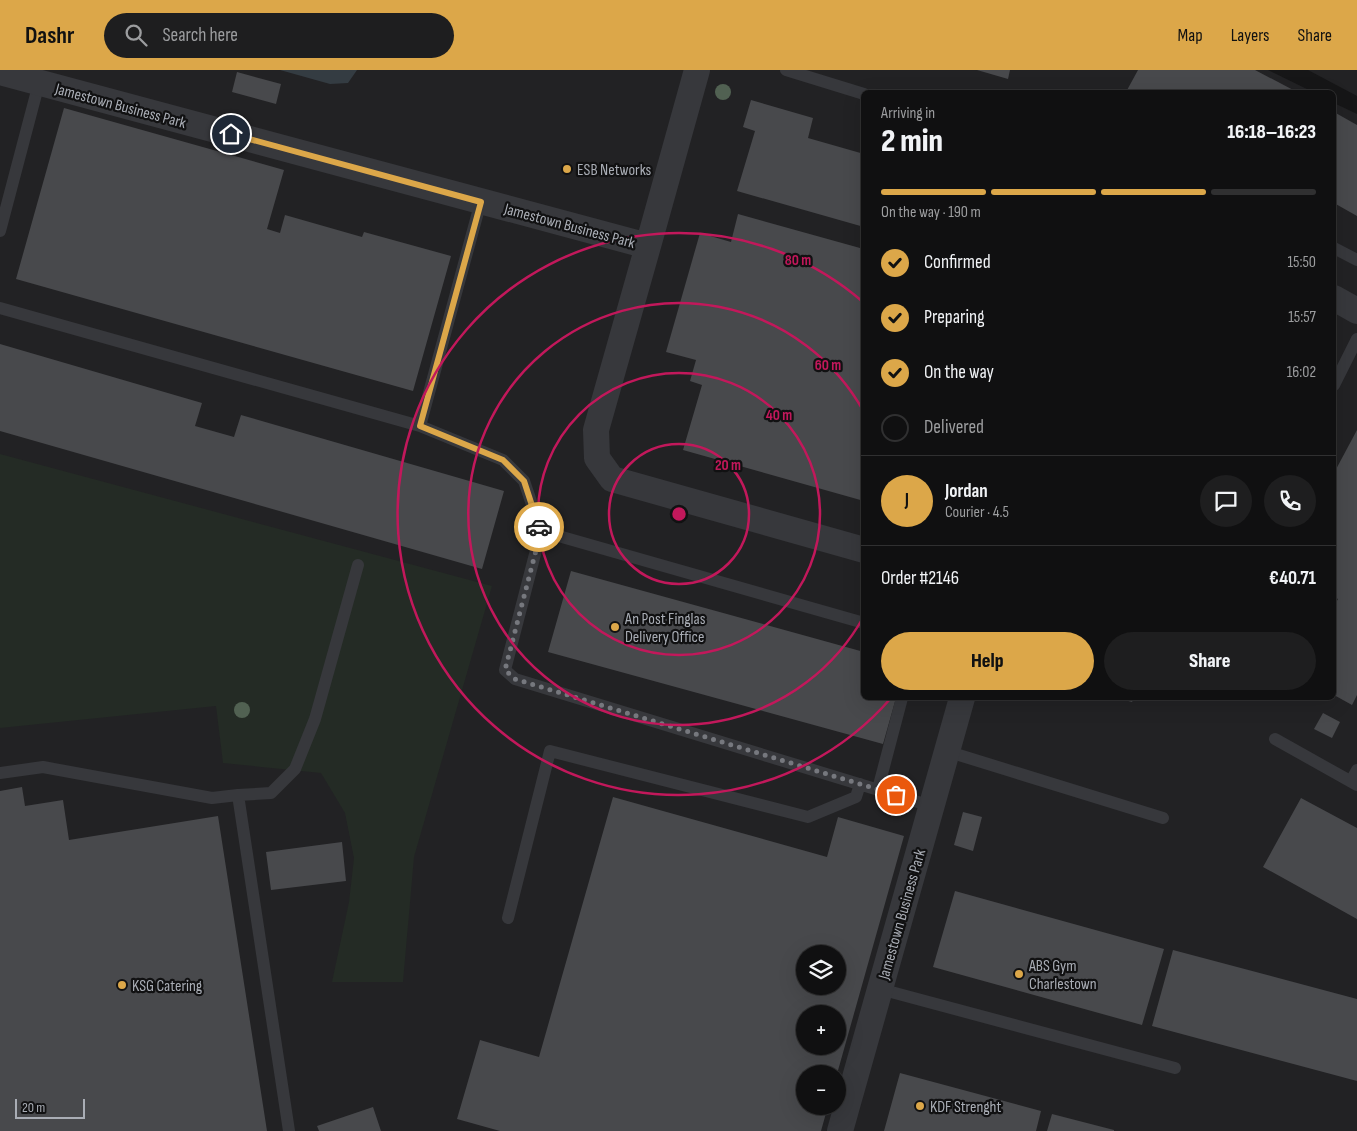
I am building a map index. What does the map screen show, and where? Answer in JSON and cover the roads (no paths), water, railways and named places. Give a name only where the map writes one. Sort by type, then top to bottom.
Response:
[{"type":"street","name":"Jamestown Business Park","points":[[697,70],[596,430],[597,458],[612,479],[861,549]]},
{"type":"street","name":"Jamestown Business Park","points":[[0,72],[648,246]]},
{"type":"street","points":[[1336,300],[1357,311]]},
{"type":"street","name":"Jamestown Business Park","points":[[840,1131],[961,700]]},
{"type":"lane","points":[[786,70],[861,93]]},
{"type":"lane","points":[[0,231],[39,82]]},
{"type":"lane","points":[[420,426],[481,202]]},
{"type":"lane","points":[[1336,249],[1357,260]]},
{"type":"lane","points":[[0,308],[420,426],[503,460],[524,481],[541,531],[505,670],[515,679],[931,806]]},
{"type":"lane","points":[[1336,381],[1357,339]]},
{"type":"lane","points":[[541,531],[861,621]]},
{"type":"lane","points":[[0,773],[43,767],[212,798],[271,793],[295,769],[315,720],[358,565]]},
{"type":"lane","points":[[878,790],[901,700]]},
{"type":"lane","points":[[1275,739],[1354,783],[1357,770]]},
{"type":"lane","points":[[508,918],[550,751],[808,817],[856,797],[860,784]]},
{"type":"lane","points":[[946,751],[1163,818]]},
{"type":"lane","points":[[238,795],[289,1131]]},
{"type":"lane","points":[[880,989],[1175,1068]]},
{"type":"place","name":"ESB Networks","points":[[567,169]]},
{"type":"place","name":"An Post Finglas Delivery Office","points":[[615,627]]},
{"type":"place","name":"ABS Gym Charlestown","points":[[1019,974]]},
{"type":"place","name":"KSG Catering","points":[[122,985]]},
{"type":"place","name":"KDF Strenght","points":[[920,1106]]}]
